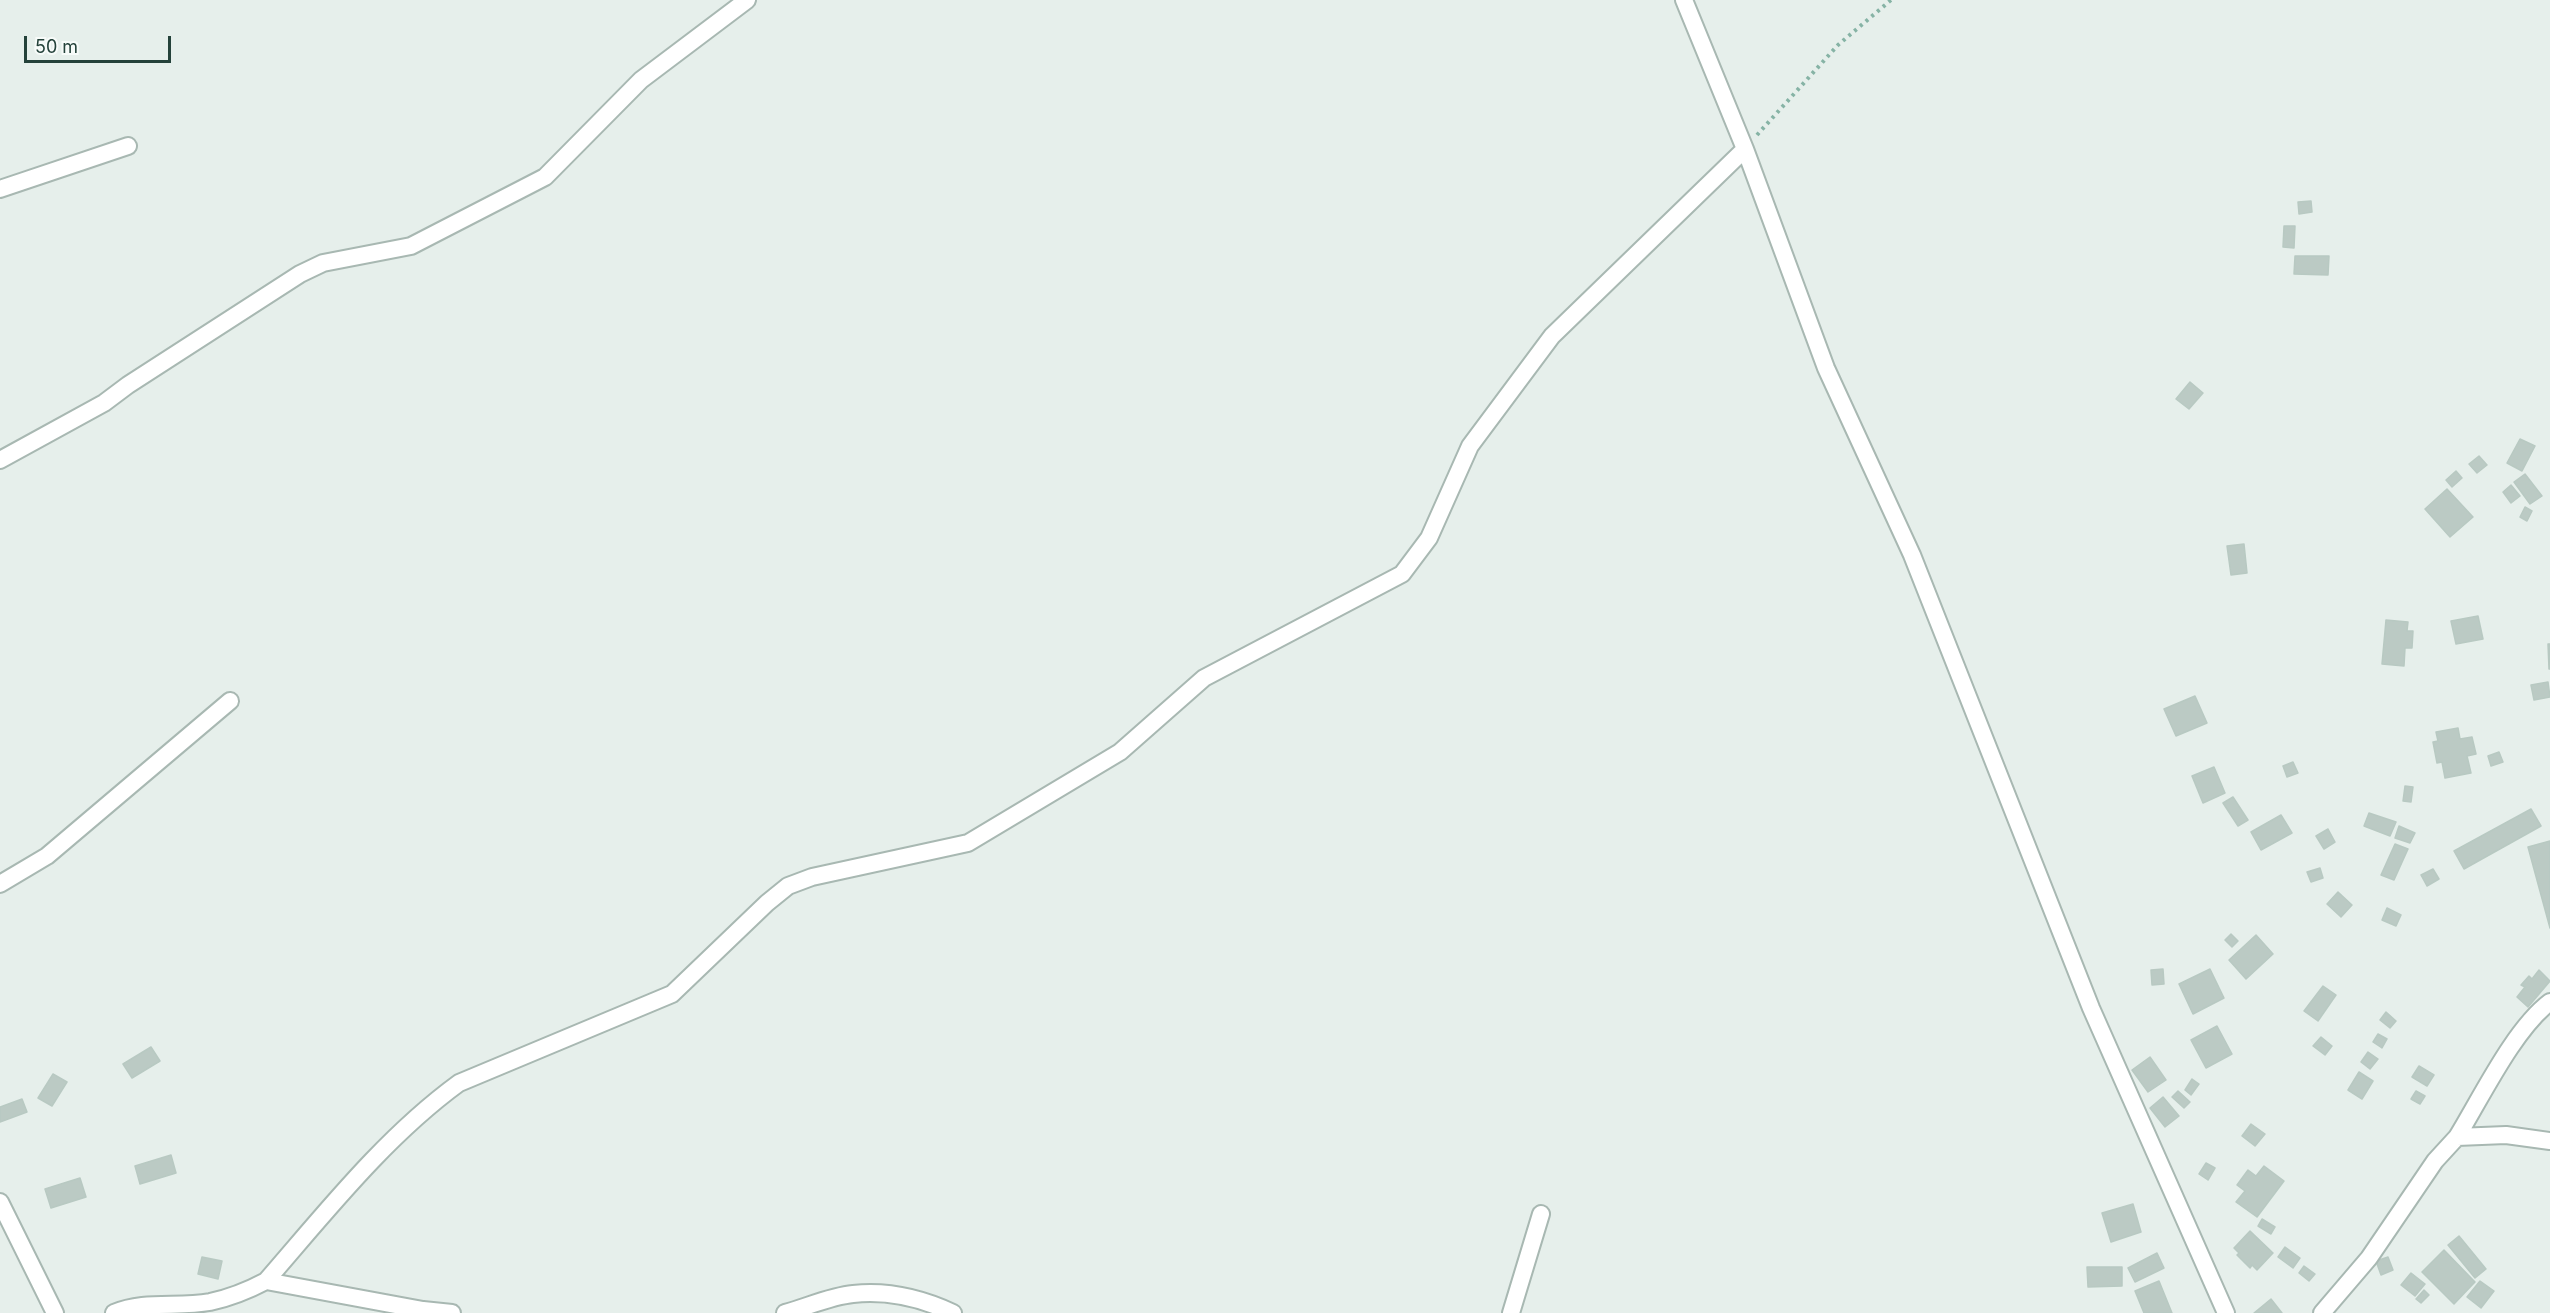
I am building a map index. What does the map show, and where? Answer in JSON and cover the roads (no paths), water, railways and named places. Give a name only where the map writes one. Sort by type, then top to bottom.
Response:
[{"type":"street","points":[[0,460],[104,403],[128,385],[300,274],[323,263],[411,246],[545,177],[641,80],[747,0]]},
{"type":"street","points":[[1684,0],[1745,149],[1826,369],[1912,555],[2091,1008],[2226,1313]]},
{"type":"street","points":[[0,189],[128,146]]},
{"type":"street","points":[[114,1313],[130,1306],[209,1302],[251,1289],[266,1281],[349,1185],[431,1104],[459,1083],[672,994],[767,903],[788,886],[812,876],[968,843],[1120,752],[1204,678],[1402,573],[1429,538],[1470,446],[1552,336],[1745,149]]},
{"type":"street","points":[[0,884],[47,856],[230,700]]},
{"type":"street","points":[[2322,1313],[2369,1258],[2435,1161],[2457,1137],[2517,1040],[2550,1002]]},
{"type":"street","points":[[2457,1137],[2506,1135],[2550,1142]]},
{"type":"street","points":[[0,1202],[55,1313]]},
{"type":"street","points":[[1511,1313],[1541,1214]]},
{"type":"street","points":[[266,1281],[423,1310],[452,1313]]},
{"type":"street","points":[[785,1313],[852,1293],[894,1293],[931,1302],[953,1313]]}]
